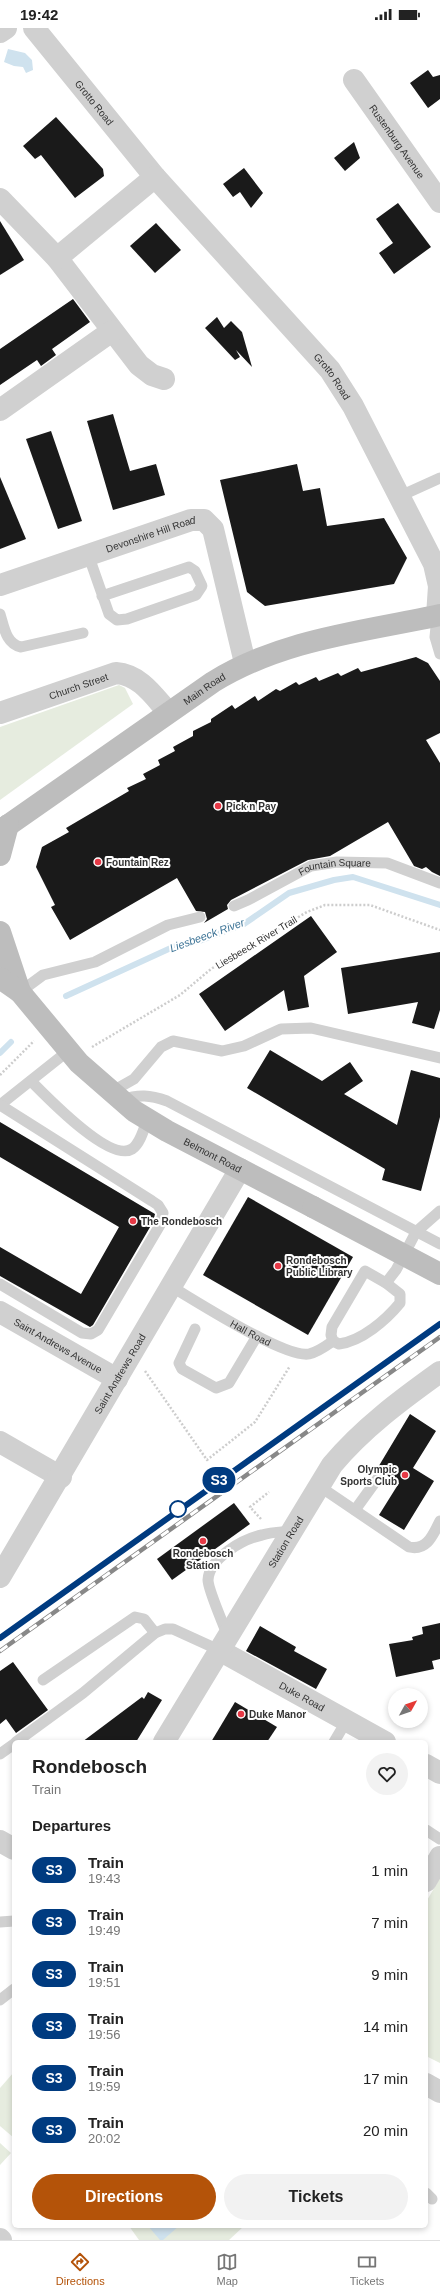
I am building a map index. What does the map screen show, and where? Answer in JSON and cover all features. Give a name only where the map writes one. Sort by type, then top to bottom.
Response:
[{"type":"main road","name":"Main Road","points":[[4,828],[168,712],[245,663],[291,646],[438,616]]},
{"type":"main road","points":[[0,855],[4,828]]},
{"type":"main road","name":"Belmont Road","points":[[0,932],[20,992]]},
{"type":"main road","name":"Belmont Road","points":[[0,978],[20,992],[68,1051],[116,1096],[148,1120],[440,1274]]},
{"type":"street","points":[[0,32],[6,28]]},
{"type":"street","name":"Grotto Road","points":[[34,28],[155,177],[316,352],[330,370],[353,406],[438,575],[438,616]]},
{"type":"street","name":"Rustenburg Avenue","points":[[354,80],[440,202]]},
{"type":"street","points":[[57,258],[155,177]]},
{"type":"street","points":[[0,199],[57,258],[139,366],[152,375],[164,379]]},
{"type":"street","points":[[0,410],[112,331]]},
{"type":"street","name":"Devonshire Hill Road","points":[[0,585],[191,520],[204,520],[213,529],[245,663]]},
{"type":"street","name":"Church Street","points":[[0,713],[116,673],[127,674],[136,679],[168,712]]},
{"type":"street","name":"Saint Andrews Road","points":[[0,1577],[61,1477],[240,1169]]},
{"type":"street","name":"Saint Andrews Avenue","points":[[0,1312],[117,1379]]},
{"type":"street","name":"Station Road","points":[[165,1740],[224,1644],[283,1532],[317,1489],[332,1465],[368,1426],[440,1372]]},
{"type":"street","points":[[0,1442],[61,1477]]},
{"type":"street","name":"Duke Road","points":[[224,1644],[347,1720],[382,1740]]},
{"type":"street","points":[[428,1766],[440,1773]]},
{"type":"street","points":[[0,1842],[12,1848]]},
{"type":"street","points":[[428,1878],[440,1857]]},
{"type":"street","points":[[428,2085],[440,2092]]},
{"type":"lane","points":[[398,497],[440,478]]},
{"type":"lane","points":[[88,554],[102,596],[110,617],[121,620],[196,595],[202,586],[195,571],[189,567],[102,596]]},
{"type":"lane","points":[[0,614],[8,638],[15,646],[21,647],[84,633]]},
{"type":"lane","points":[[438,616],[434,637],[440,654]]},
{"type":"lane","name":"Fountain Square","points":[[234,906],[311,866],[337,862],[387,863],[440,883]]},
{"type":"lane","points":[[20,992],[43,976],[95,962],[168,925],[200,917]]},
{"type":"lane","points":[[116,1096],[134,1079],[161,1047],[173,1041],[222,1051],[233,1050],[267,1034],[297,1027],[311,1028],[440,1058]]},
{"type":"lane","points":[[0,1284],[82,1333],[94,1333],[98,1330],[160,1225],[163,1213],[158,1205],[0,1105],[68,1051]]},
{"type":"lane","points":[[31,1081],[85,1130],[108,1146],[119,1150],[127,1151],[133,1149],[148,1120]]},
{"type":"lane","points":[[116,1096],[150,1095],[167,1101],[440,1244]]},
{"type":"lane","points":[[386,1283],[396,1270],[416,1232],[440,1211]]},
{"type":"lane","points":[[365,1272],[386,1283],[400,1294],[402,1298],[393,1312],[358,1338],[340,1344],[333,1341],[331,1335],[335,1320],[365,1272]]},
{"type":"lane","name":"Hall Road","points":[[172,1287],[257,1336],[298,1354]]},
{"type":"lane","points":[[195,1329],[179,1363],[182,1369],[216,1388],[229,1383],[257,1336]]},
{"type":"lane","points":[[298,1354],[308,1354],[333,1341]]},
{"type":"lane","points":[[355,1510],[381,1474]]},
{"type":"lane","points":[[317,1489],[355,1510],[409,1547],[417,1549],[430,1540],[440,1521]]},
{"type":"lane","points":[[224,1644],[208,1581],[209,1571],[216,1562],[246,1540],[283,1532]]},
{"type":"lane","points":[[43,1680],[135,1617],[144,1619],[155,1633]]},
{"type":"lane","points":[[19,1740],[83,1693],[155,1633],[173,1628],[224,1644]]},
{"type":"lane","points":[[335,1740],[347,1720]]},
{"type":"lane","points":[[0,1754],[12,1745]]},
{"type":"lane","points":[[428,1831],[440,1839]]},
{"type":"lane","points":[[0,1922],[12,1921]]},
{"type":"lane","points":[[0,2000],[12,1991]]},
{"type":"path","name":"Liesbeeck River Trail","points":[[90,1048],[180,995],[223,961],[307,912],[325,905],[370,905],[440,930]]},
{"type":"path","points":[[0,1075],[48,1026]]},
{"type":"path","points":[[132,1354],[207,1460],[255,1422],[298,1354]]},
{"type":"path","points":[[269,1492],[250,1507],[283,1532]]},
{"type":"shaded area","points":[[119,685],[125,688],[133,704],[0,800],[0,727]]},
{"type":"shaded area","points":[[440,1878],[440,2063],[428,2057],[428,1899]]},
{"type":"shaded area","points":[[12,2074],[12,2136],[0,2126],[0,2088]]},
{"type":"shaded area","points":[[0,2143],[11,2153],[0,2165]]},
{"type":"shaded area","points":[[130,2228],[242,2228],[229,2240],[139,2240]]},
{"type":"water","points":[[8,49],[25,53],[32,60],[33,70],[26,73],[23,67],[14,66],[4,62]]},
{"type":"water","points":[[150,2228],[177,2228],[163,2240],[160,2240]]},
{"type":"building","points":[[428,70],[433,77],[440,75],[440,99],[428,108],[410,83]]},
{"type":"building","points":[[56,117],[103,169],[104,176],[75,198],[41,155],[35,159],[23,146]]},
{"type":"building","points":[[354,142],[360,158],[345,171],[334,158]]},
{"type":"building","points":[[244,168],[263,193],[251,208],[240,192],[233,197],[223,184]]},
{"type":"building","points":[[398,203],[431,247],[394,274],[379,253],[393,243],[376,219]]},
{"type":"building","points":[[0,221],[24,260],[0,275]]},
{"type":"building","points":[[156,223],[181,250],[155,273],[130,246]]},
{"type":"building","points":[[73,299],[90,322],[52,349],[56,355],[41,366],[37,360],[0,385],[0,349]]},
{"type":"building","points":[[217,317],[224,328],[231,321],[242,332],[252,367],[236,350],[240,357],[235,360],[205,328]]},
{"type":"building","points":[[113,414],[130,471],[156,464],[165,495],[113,510],[87,421]]},
{"type":"building","points":[[51,431],[82,521],[58,529],[26,439]]},
{"type":"building","points":[[297,464],[303,491],[320,488],[327,526],[384,518],[407,558],[394,584],[265,606],[247,592],[220,480]]},
{"type":"building","points":[[0,477],[26,539],[0,549]]},
{"type":"building","points":[[416,657],[428,663],[440,681],[440,733],[426,740],[440,763],[440,876],[426,867],[422,869],[414,866],[388,822],[330,856],[308,860],[231,900],[227,905],[228,909],[204,923],[207,919],[205,912],[196,911],[177,878],[70,940],[51,907],[55,905],[36,867],[42,847],[69,832],[66,828],[129,791],[127,788],[146,779],[143,774],[160,765],[158,760],[175,751],[173,747],[193,736],[193,731],[211,722],[211,719],[232,705],[235,709],[255,696],[258,701],[276,689],[280,691],[296,682],[299,685],[316,677],[319,681],[338,673],[341,676],[358,668],[361,672]]},
{"type":"building","points":[[311,916],[337,952],[304,976],[309,1007],[288,1011],[284,990],[225,1031],[199,994]]},
{"type":"building","points":[[440,952],[440,1010],[434,1029],[412,1023],[418,1002],[348,1014],[341,968]]},
{"type":"building","points":[[270,1050],[322,1081],[350,1062],[363,1081],[344,1094],[397,1125],[411,1070],[440,1078],[440,1117],[421,1191],[382,1180],[385,1169],[247,1088]]},
{"type":"building","name":"The Rondebosch","points":[[0,1122],[155,1214],[153,1222],[93,1325],[90,1327],[0,1276],[0,1247],[81,1294],[119,1227],[0,1157]]},
{"type":"building","name":"Rondebosch Public Library","points":[[248,1197],[353,1257],[308,1335],[203,1275]]},
{"type":"building","name":"Olympic Sports Club","points":[[410,1414],[436,1431],[413,1468],[434,1481],[404,1530],[379,1515],[399,1483],[388,1476],[385,1468],[377,1469]]},
{"type":"building","name":"Rondebosch Station","points":[[234,1503],[250,1524],[172,1580],[157,1559]]},
{"type":"building","points":[[440,1623],[440,1659],[432,1661],[434,1669],[396,1677],[389,1644],[413,1640],[412,1637],[423,1634],[422,1627]]},
{"type":"building","points":[[260,1626],[296,1647],[294,1651],[327,1669],[316,1689],[246,1651]]},
{"type":"building","points":[[13,1662],[48,1710],[16,1733],[6,1719],[0,1724],[0,1671]]},
{"type":"building","points":[[148,1692],[162,1700],[137,1740],[85,1740],[142,1697],[144,1699]]},
{"type":"building","name":"Duke Manor","points":[[235,1702],[277,1727],[268,1740],[212,1740]]},
{"type":"waterway","name":"Liesbeeck River","points":[[66,996],[173,947],[202,940],[244,924],[289,893],[334,880],[353,877],[440,905]]},
{"type":"waterway","name":"Liesbeeck River","points":[[0,1053],[11,1042]]},
{"type":"railway","points":[[0,1638],[440,1324]]},
{"type":"railway","points":[[0,1651],[440,1337]]},
{"type":"train","name":"S3","points":[[0,1638],[177,1510],[440,1324]]},
{"type":"place","name":"Pick n Pay","points":[[218,806]]},
{"type":"place","name":"Fountain Rez","points":[[98,862]]},
{"type":"place","name":"The Rondebosch","points":[[133,1221]]},
{"type":"place","name":"Rondebosch Public Library","points":[[278,1266]]},
{"type":"place","name":"Olympic Sports Club","points":[[405,1475]]},
{"type":"place","name":"Rondebosch Station","points":[[203,1541]]},
{"type":"place","name":"Duke Manor","points":[[241,1714]]}]
